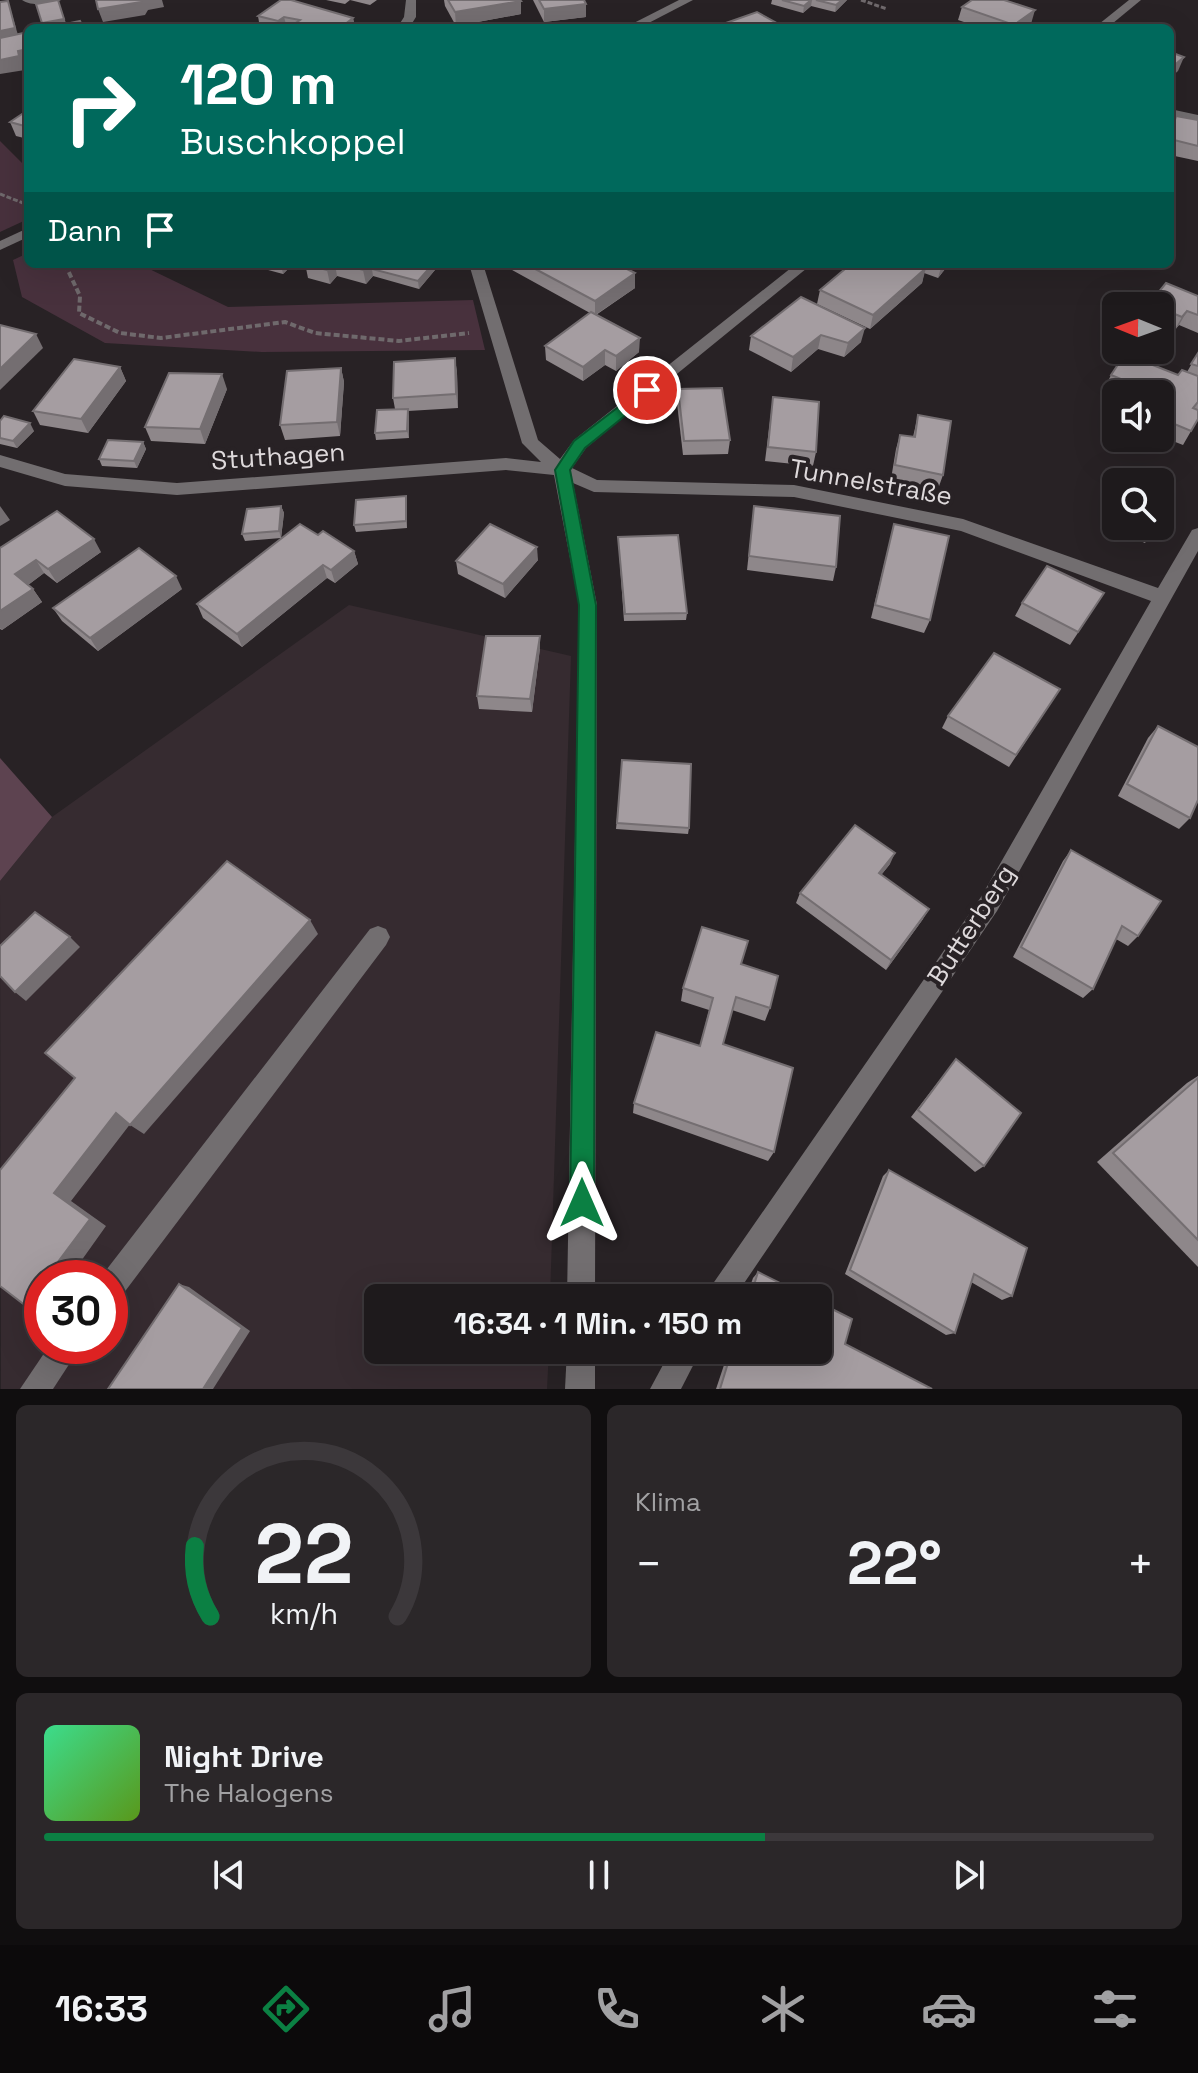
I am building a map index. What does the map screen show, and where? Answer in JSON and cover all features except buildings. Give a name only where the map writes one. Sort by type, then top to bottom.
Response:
[{"type":"street","points":[[27,0],[56,0]]},
{"type":"street","points":[[406,24],[410,17],[411,0]]},
{"type":"street","points":[[638,24],[688,0]]},
{"type":"street","points":[[1105,24],[1136,0]]},
{"type":"street","points":[[1174,114],[1198,119]]},
{"type":"street","points":[[0,246],[24,234]]},
{"type":"street","points":[[477,268],[530,443],[562,470],[588,605],[581,1284]]},
{"type":"street","points":[[562,470],[580,444],[800,268]]},
{"type":"street","name":"Stuthagen","points":[[0,461],[65,480],[177,489],[506,464],[562,470]]},
{"type":"street","name":"Tunnelstraße","points":[[562,470],[594,486],[794,491],[963,525],[1162,597]]},
{"type":"street","name":"Butterberg","points":[[727,1284],[989,904],[1198,535]]},
{"type":"street","points":[[128,1264],[378,937]]},
{"type":"street","points":[[35,1389],[54,1364]]},
{"type":"street","points":[[580,1389],[581,1364]]},
{"type":"street","points":[[665,1389],[679,1364]]},
{"type":"path","points":[[861,0],[887,9]]},
{"type":"path","points":[[0,194],[24,203]]},
{"type":"path","points":[[67,268],[80,296],[79,313],[120,333],[161,338],[285,322],[315,333],[399,341],[498,329]]},
{"type":"shaded area","points":[[0,141],[24,165],[24,221],[0,232]]},
{"type":"shaded area","points":[[24,255],[24,268],[147,268],[228,307],[473,300],[485,350],[262,352],[105,343],[22,297],[13,260]]},
{"type":"shaded area","points":[[349,605],[571,656],[550,1284],[364,1284],[364,1364],[548,1364],[547,1389],[1,1389],[0,881],[52,817]]},
{"type":"shaded area","points":[[0,758],[52,817],[0,881]]},
{"type":"route","points":[[582,1203],[588,605],[562,470],[580,444],[647,390]]}]
